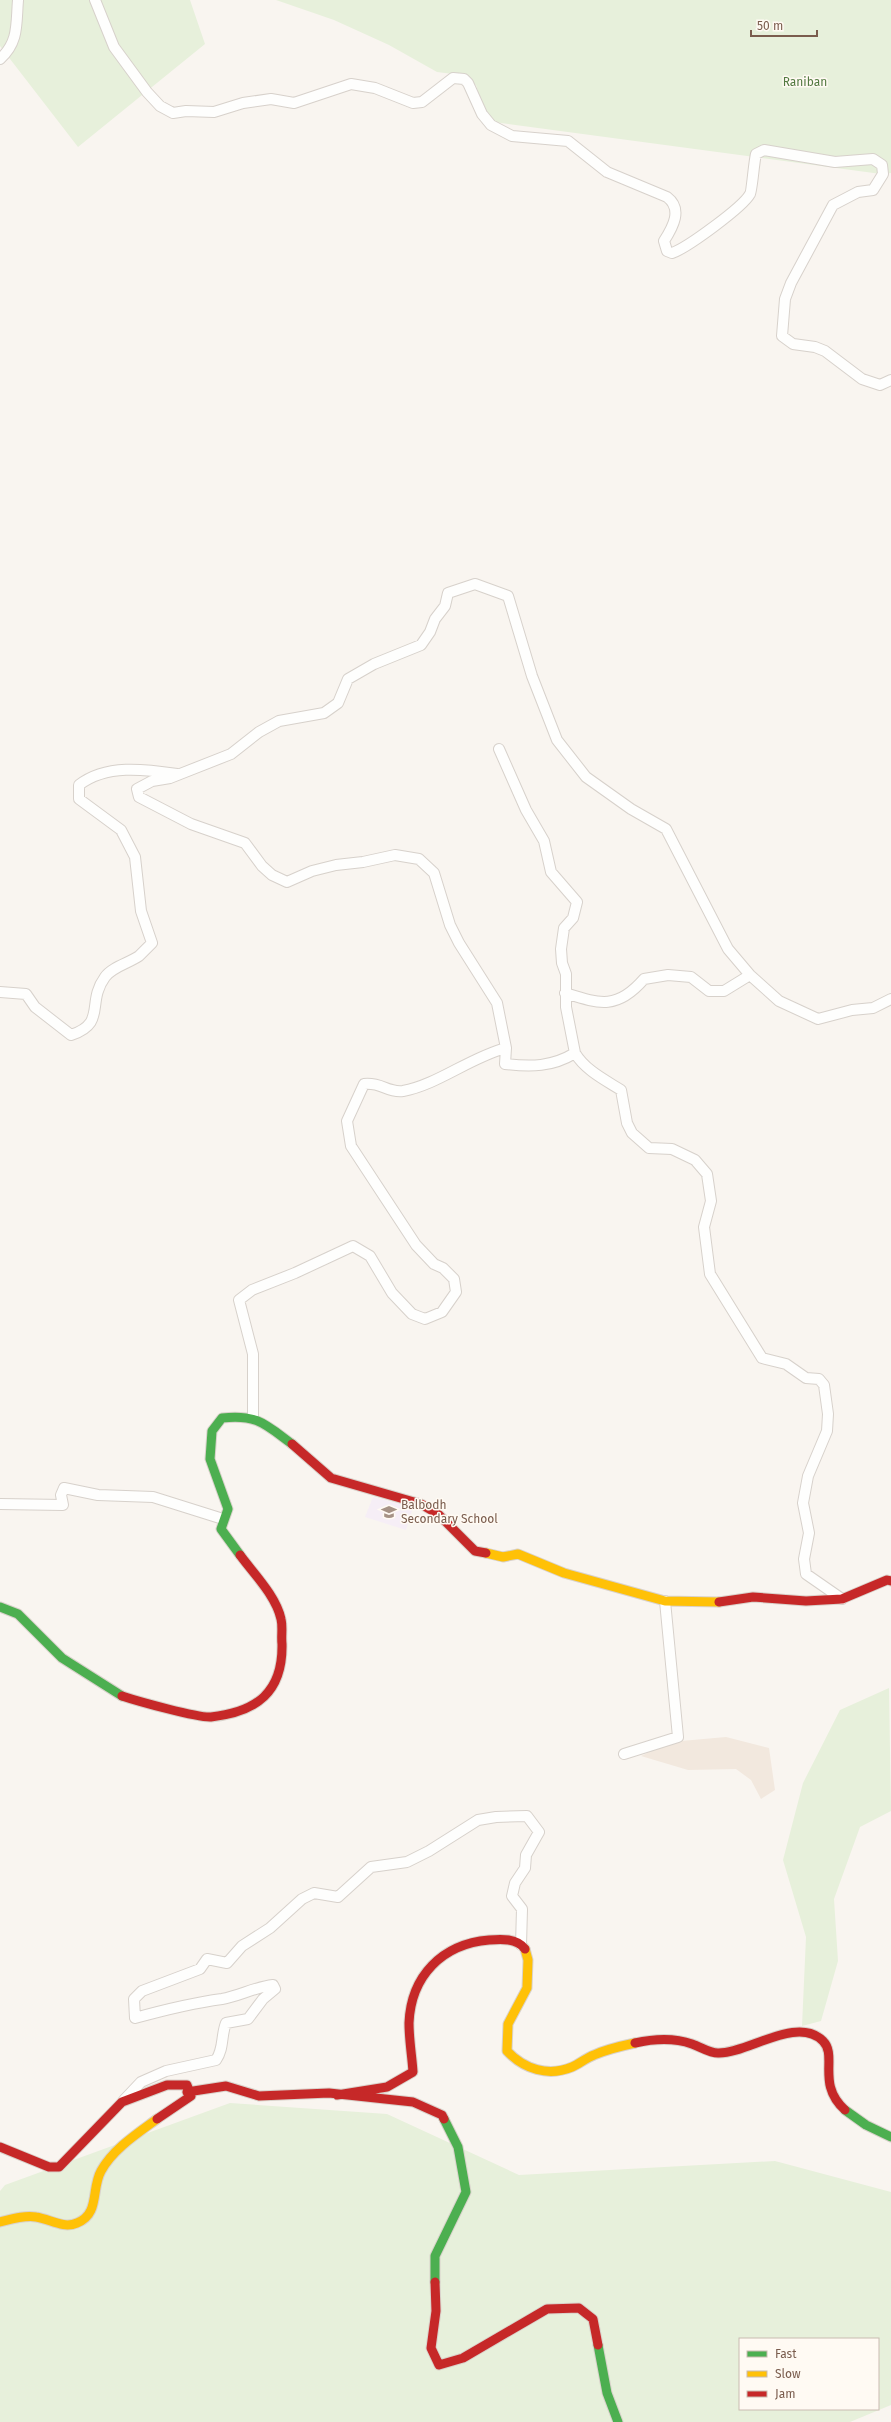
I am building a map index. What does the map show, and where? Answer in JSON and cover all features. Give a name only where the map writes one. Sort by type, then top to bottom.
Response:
[{"type":"main road","points":[[0,1607],[18,1614],[62,1658],[119,1695],[133,1700],[210,1717],[250,1708],[263,1700],[272,1688],[278,1674],[282,1648],[280,1619],[269,1594],[221,1529],[223,1519],[228,1509],[210,1459],[212,1431],[222,1418],[241,1416],[253,1418],[297,1447],[322,1472],[331,1478],[352,1486],[421,1504],[438,1514],[475,1551],[503,1557],[518,1554],[564,1572],[665,1601],[709,1603],[753,1597],[806,1600],[842,1599],[887,1580],[891,1581]]},
{"type":"main road","points":[[337,2095],[374,2091],[405,2080],[413,2072],[410,2029],[412,2002],[422,1977],[437,1956],[457,1946],[484,1940],[506,1939],[521,1945],[526,1950],[529,1988],[509,2021],[506,2038],[507,2051],[522,2065],[539,2071],[566,2069],[595,2055],[624,2046],[656,2040],[689,2043],[708,2053],[724,2053],[772,2039],[806,2033],[823,2041],[827,2047],[830,2056],[827,2075],[831,2093],[836,2101],[875,2131],[891,2137]]},
{"type":"main road","points":[[0,2146],[49,2167],[59,2167],[122,2102],[167,2085],[187,2085],[188,2092],[191,2096],[118,2149],[101,2170],[97,2180],[96,2200],[92,2211],[85,2219],[76,2224],[60,2225],[40,2218],[30,2217],[14,2217],[0,2222]]},
{"type":"main road","points":[[188,2092],[226,2086],[259,2096],[312,2093],[337,2095],[413,2102],[442,2115],[458,2147],[466,2192],[435,2256],[436,2311],[431,2348],[439,2365],[463,2358],[547,2309],[579,2308],[593,2319],[607,2393],[618,2422]]},
{"type":"street","points":[[0,59],[10,50],[14,38],[18,0]]},
{"type":"street","points":[[95,0],[114,47],[147,92],[160,106],[173,113],[186,111],[214,112],[243,103],[271,99],[294,102],[351,84],[375,88],[413,104],[422,102],[453,78],[464,79],[468,83],[482,114],[491,125],[512,136],[568,141],[607,172],[667,196],[673,201],[676,208],[674,225],[664,241],[667,250],[672,253],[702,234],[746,201],[752,192],[752,172],[756,154],[764,150],[835,162],[874,159],[882,165],[883,174],[873,190],[858,192],[833,204],[791,283],[785,299],[782,336],[793,344],[815,347],[824,351],[862,379],[880,385],[891,380]]},
{"type":"street","points":[[575,1053],[559,1062],[525,1067],[505,1064],[506,1048],[497,1003],[453,931],[434,873],[419,859],[395,855],[363,862],[336,865],[312,871],[287,882],[272,874],[262,866],[245,843],[191,824],[139,797],[137,789],[152,781],[178,774],[231,754],[259,732],[279,721],[324,713],[338,703],[348,680],[374,664],[420,645],[430,632],[435,619],[445,606],[448,593],[464,586],[475,584],[508,596],[532,676],[558,740],[586,777],[631,809],[666,829],[728,949],[750,975],[779,1001],[818,1019],[852,1010],[873,1008],[891,999]]},
{"type":"street","points":[[499,749],[526,810],[544,841],[551,872],[577,902],[573,918],[564,928],[561,949],[562,963],[566,974],[565,993],[575,1053],[579,1060],[597,1075],[621,1090],[627,1123],[632,1133],[650,1148],[672,1149],[695,1160],[707,1174],[711,1200],[704,1227],[710,1274],[762,1358],[786,1364],[806,1378],[819,1379],[824,1385],[828,1414],[827,1431],[808,1476],[803,1503],[809,1532],[804,1559],[806,1574],[842,1599]]},
{"type":"street","points":[[0,992],[26,994],[35,1007],[71,1035],[85,1030],[94,1020],[94,998],[105,976],[138,956],[152,943],[141,911],[136,857],[121,830],[79,799],[79,785],[90,776],[126,769],[149,769],[178,774]]},
{"type":"street","points":[[565,993],[594,1002],[618,1001],[636,988],[644,979],[668,975],[691,977],[710,991],[724,991],[750,975]]},
{"type":"street","points":[[253,1418],[253,1354],[239,1300],[252,1290],[295,1274],[353,1246],[370,1256],[392,1293],[412,1314],[425,1319],[442,1312],[456,1292],[454,1279],[443,1268],[434,1264],[416,1245],[351,1146],[347,1121],[364,1084],[376,1082],[389,1090],[402,1091],[435,1079],[493,1051],[506,1048]]},
{"type":"street","points":[[0,1504],[63,1505],[61,1495],[64,1488],[98,1495],[153,1497],[223,1519]]},
{"type":"street","points":[[624,1754],[678,1737],[665,1601]]},
{"type":"street","points":[[122,2102],[141,2082],[166,2071],[216,2060],[220,2054],[223,2029],[226,2023],[248,2019],[263,1999],[275,1989],[273,1984],[222,1998],[192,2002],[135,2018],[134,1999],[142,1991],[189,1975],[200,1969],[207,1959],[227,1963],[242,1946],[270,1928],[302,1899],[314,1893],[338,1897],[371,1867],[407,1862],[429,1851],[478,1820],[496,1817],[527,1816],[538,1832],[526,1855],[526,1868],[516,1883],[512,1896],[522,1908],[521,1945]]},
{"type":"shaded area","name":"Balbodh Secondary School","points":[[373,1497],[413,1507],[406,1530],[365,1517]]},
{"type":"shaded area","points":[[726,1737],[769,1748],[775,1790],[761,1799],[751,1780],[736,1769],[688,1770],[641,1756],[670,1742]]},
{"type":"green space","points":[[0,0],[190,0],[205,44],[78,147],[0,46]]},
{"type":"green space","name":"Raniban","points":[[276,0],[891,0],[891,173],[881,174],[494,122],[482,106],[476,85],[461,75],[437,72],[389,45],[334,20]]},
{"type":"green space","points":[[889,1688],[891,1811],[860,1827],[834,1899],[838,1961],[821,2021],[802,2026],[806,1937],[783,1860],[803,1783],[840,1710]]},
{"type":"green space","points":[[230,2103],[387,2114],[519,2175],[775,2161],[891,2192],[891,2405],[879,2410],[879,2338],[739,2338],[739,2410],[879,2410],[850,2422],[0,2422],[0,2191],[5,2185]]},
{"type":"traffic: fast","points":[[240,1555],[221,1529],[228,1509],[210,1459],[212,1431],[222,1418],[234,1417],[252,1419],[267,1426],[292,1444]]},
{"type":"traffic: fast","points":[[0,1607],[18,1614],[62,1658],[122,1696]]},
{"type":"traffic: fast","points":[[845,2110],[866,2125],[891,2137]]},
{"type":"traffic: fast","points":[[435,2282],[435,2256],[466,2192],[458,2147],[444,2119]]},
{"type":"traffic: fast","points":[[598,2345],[607,2393],[618,2422]]},
{"type":"traffic: slow","points":[[486,1553],[503,1557],[518,1554],[564,1573],[665,1601],[719,1602]]},
{"type":"traffic: slow","points":[[525,1949],[528,1960],[527,1988],[508,2024],[507,2051],[514,2057],[529,2067],[537,2070],[563,2070],[604,2051],[635,2043]]},
{"type":"traffic: slow","points":[[0,2222],[32,2217],[72,2225],[84,2219],[89,2214],[92,2207],[98,2178],[106,2163],[126,2142],[157,2119]]},
{"type":"traffic: jam","points":[[292,1444],[331,1478],[421,1504],[438,1514],[475,1551],[486,1553]]},
{"type":"traffic: jam","points":[[122,1696],[204,1717],[211,1717],[242,1710],[264,1697],[272,1687],[278,1675],[281,1661],[282,1622],[270,1594],[240,1555]]},
{"type":"traffic: jam","points":[[719,1602],[753,1597],[806,1601],[842,1599],[887,1580],[891,1581]]},
{"type":"traffic: jam","points":[[337,2095],[387,2087],[413,2072],[409,2029],[411,2006],[423,1977],[432,1965],[457,1948],[472,1943],[489,1940],[513,1941],[522,1945],[525,1949]]},
{"type":"traffic: jam","points":[[635,2043],[656,2040],[671,2040],[685,2042],[711,2052],[718,2053],[730,2052],[786,2034],[800,2032],[812,2034],[823,2041],[827,2047],[829,2054],[829,2081],[831,2090],[836,2100],[845,2110]]},
{"type":"traffic: jam","points":[[0,2147],[49,2167],[59,2167],[122,2102],[167,2085],[187,2085],[191,2096],[157,2119]]},
{"type":"traffic: jam","points":[[187,2092],[226,2086],[259,2096],[329,2093],[413,2102],[442,2115],[444,2119]]},
{"type":"traffic: jam","points":[[435,2282],[436,2311],[431,2348],[439,2365],[463,2358],[547,2309],[579,2308],[593,2319],[598,2345]]},
{"type":"place","name":"Balbodh Secondary School","points":[[389,1512]]}]
